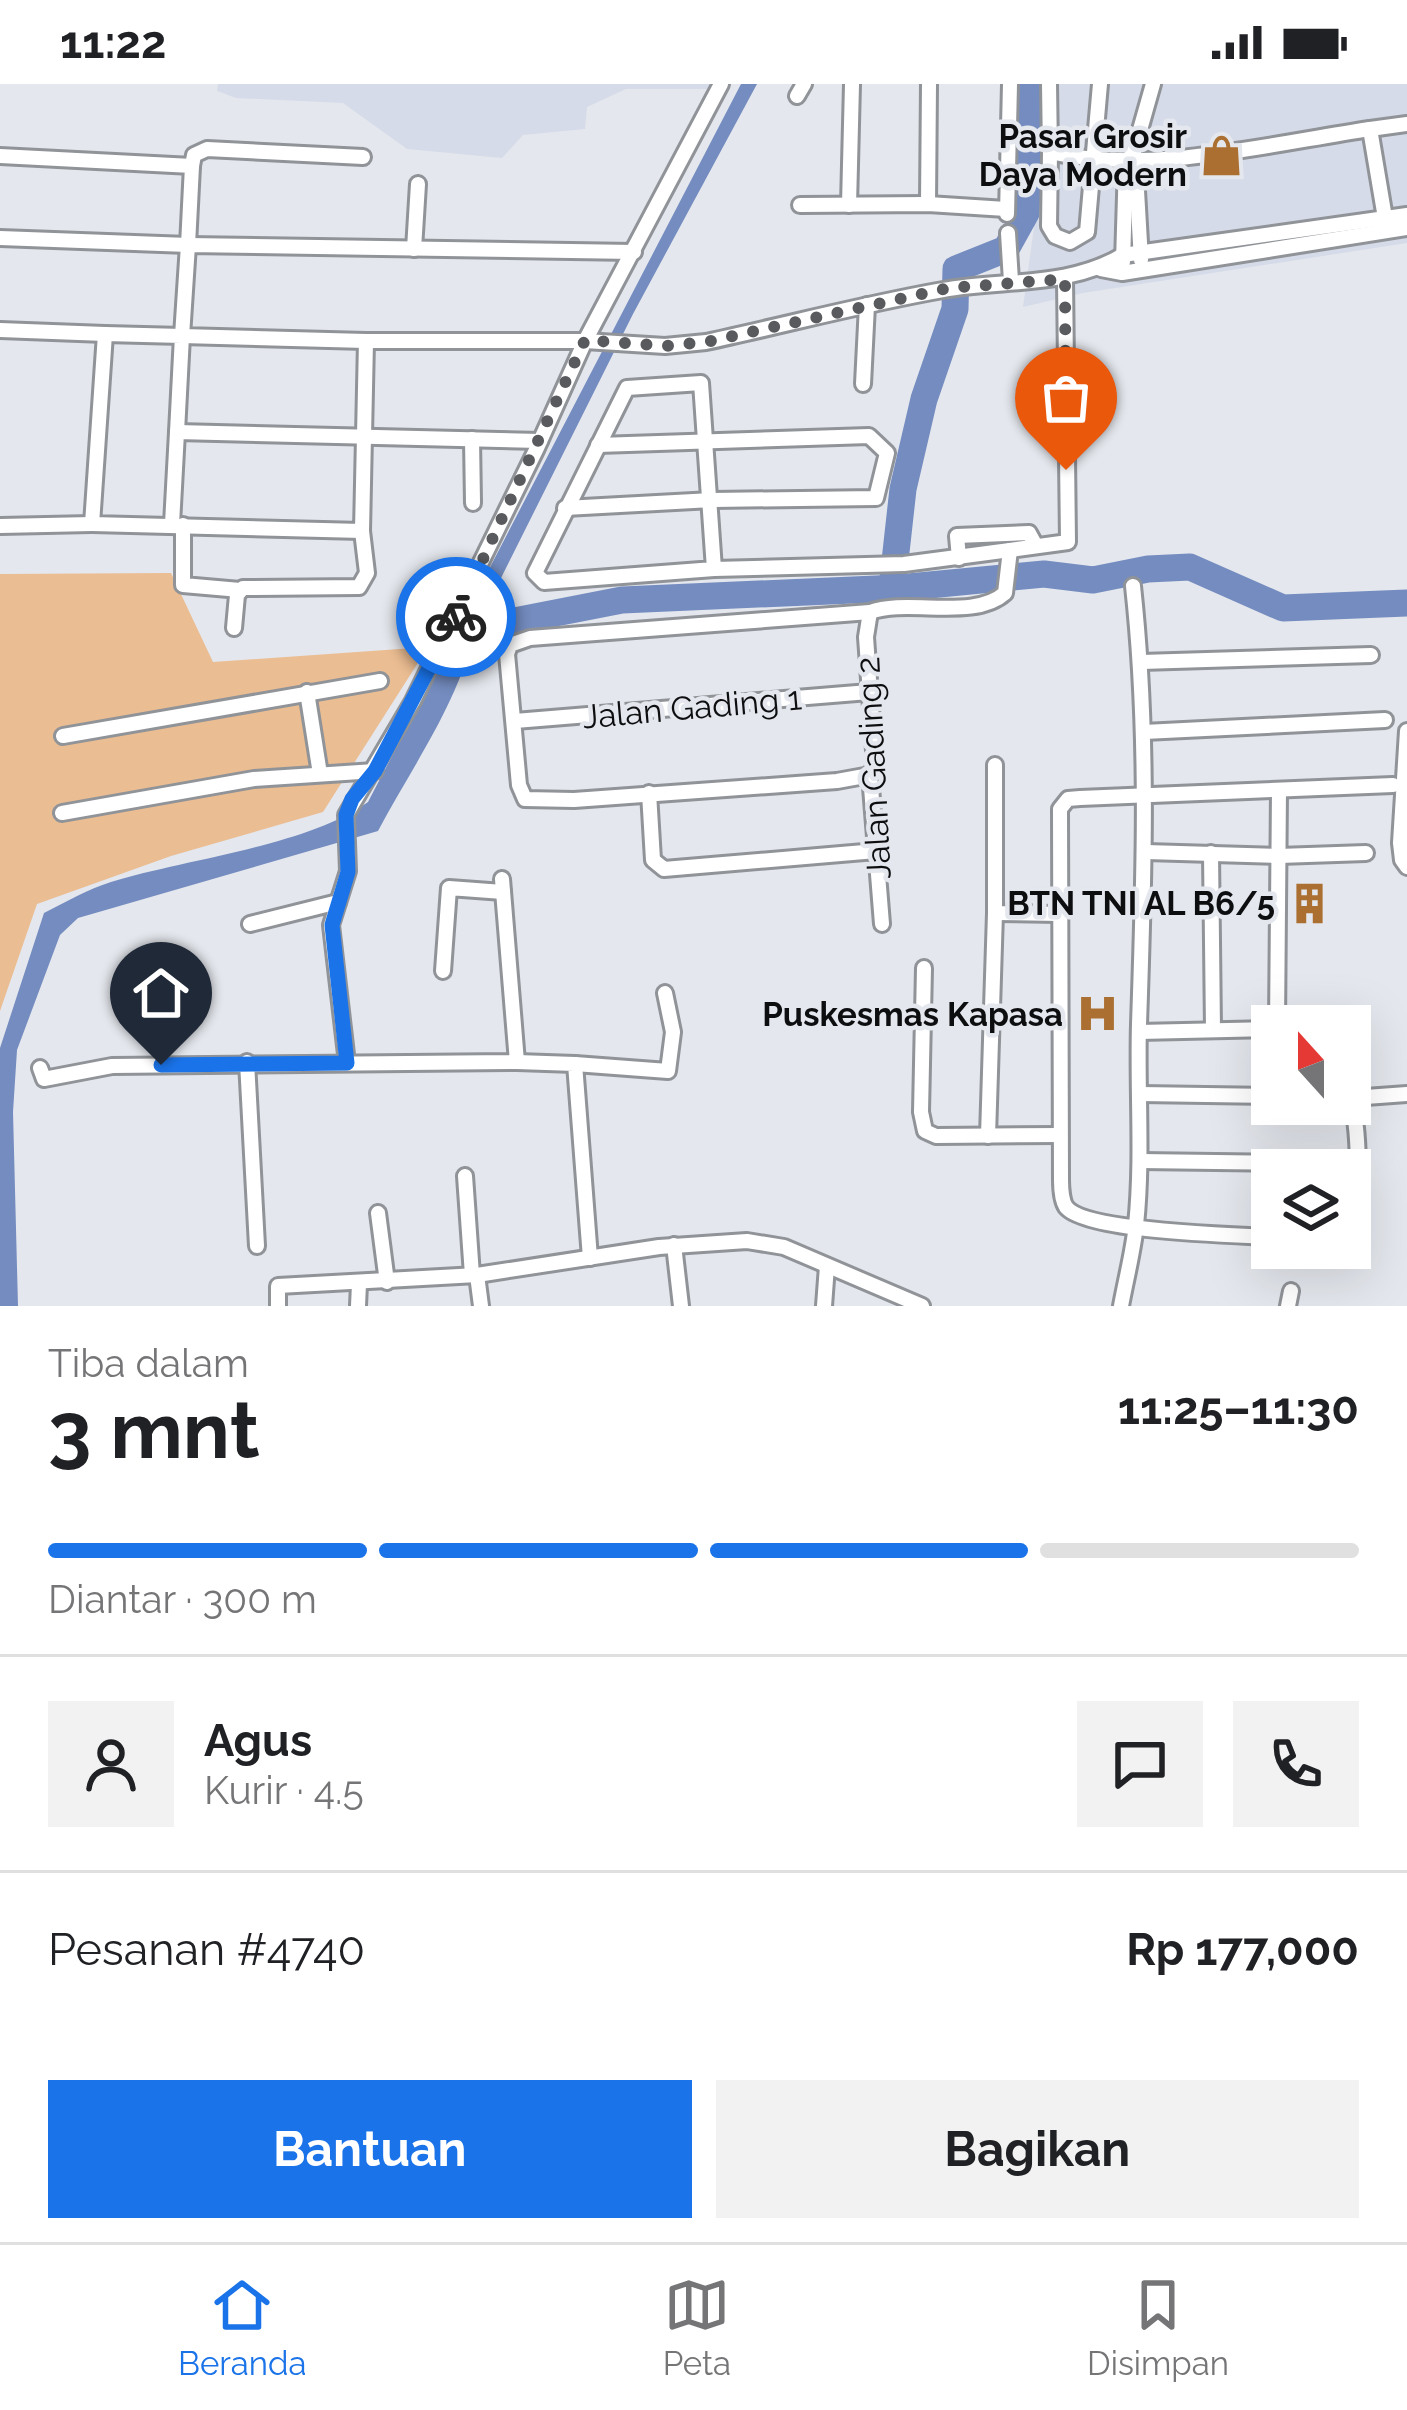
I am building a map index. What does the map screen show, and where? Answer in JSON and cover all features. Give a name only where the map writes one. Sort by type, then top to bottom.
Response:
[{"type":"street","points":[[347,1063],[332,925],[348,872],[346,815],[352,799],[375,771],[448,633],[634,252],[722,84]]},
{"type":"street","points":[[850,205],[852,84]]},
{"type":"street","points":[[928,204],[929,84]]},
{"type":"street","points":[[800,206],[928,204],[1006,212],[1010,84]]},
{"type":"street","points":[[1049,84],[1049,226],[1055,236],[1070,242],[1087,232],[1100,84]]},
{"type":"street","points":[[1122,273],[1132,159],[1153,84]]},
{"type":"street","points":[[1050,152],[1096,160],[1132,159],[1407,124]]},
{"type":"street","points":[[1370,129],[1385,218]]},
{"type":"street","points":[[363,158],[207,148],[194,155],[177,432],[183,585],[239,590],[359,587],[367,573],[361,437],[366,341]]},
{"type":"street","points":[[0,156],[192,166]]},
{"type":"street","points":[[1132,159],[1141,270]]},
{"type":"street","points":[[414,249],[418,184]]},
{"type":"street","points":[[0,330],[665,346],[706,342],[957,288],[1065,279],[1101,269],[1124,255],[1407,214]]},
{"type":"street","points":[[1101,269],[1122,273],[1407,228]]},
{"type":"street","points":[[1008,232],[1011,281]]},
{"type":"street","points":[[0,238],[634,252]]},
{"type":"street","points":[[714,569],[701,383],[628,388],[535,573],[544,582],[714,569],[880,566],[1010,557],[1035,544],[1067,542],[1065,279]]},
{"type":"street","points":[[863,384],[866,305]]},
{"type":"street","points":[[92,524],[105,334]]},
{"type":"street","points":[[177,432],[540,441]]},
{"type":"street","points":[[565,508],[876,498],[887,453],[868,436],[598,445]]},
{"type":"street","points":[[472,439],[473,503]]},
{"type":"street","points":[[0,526],[362,531]]},
{"type":"street","points":[[958,558],[957,536],[1029,532],[1035,544]]},
{"type":"street","points":[[870,775],[525,800],[519,784],[510,645],[986,603],[1005,592],[1010,557]]},
{"type":"street","points":[[1121,1306],[1136,1229],[1140,1161],[1146,852],[1141,662],[1133,586]]},
{"type":"street","points":[[234,628],[239,590]]},
{"type":"street","name":"Jalan Gading 2","points":[[870,613],[866,637],[875,765],[870,775],[882,924]]},
{"type":"street","points":[[1141,662],[1371,655]]},
{"type":"street","points":[[64,736],[380,681]]},
{"type":"street","points":[[308,692],[320,774]]},
{"type":"street","name":"Jalan Gading 1","points":[[515,721],[869,692]]},
{"type":"street","points":[[1144,731],[1385,720]]},
{"type":"street","points":[[1407,731],[1400,843],[1407,867]]},
{"type":"street","points":[[988,1136],[995,766]]},
{"type":"street","points":[[62,813],[254,778],[375,771]]},
{"type":"street","points":[[1251,1236],[1136,1229],[1066,1207],[1060,1135],[1062,803],[1080,798],[1394,785]]},
{"type":"street","points":[[1276,1005],[1279,790]]},
{"type":"street","points":[[649,793],[653,860],[664,869],[876,850]]},
{"type":"street","points":[[1146,852],[1366,853]]},
{"type":"street","points":[[1211,853],[1213,1030]]},
{"type":"street","points":[[443,970],[449,888],[503,885],[517,1061]]},
{"type":"street","points":[[250,925],[338,902]]},
{"type":"street","points":[[994,914],[1059,914]]},
{"type":"street","points":[[924,968],[923,1128],[936,1136],[1060,1135]]},
{"type":"street","points":[[40,1068],[44,1079],[112,1066],[247,1062],[517,1061],[670,1070],[673,1032],[664,993]]},
{"type":"street","points":[[1139,1032],[1251,1029]]},
{"type":"street","points":[[247,1062],[257,1246]]},
{"type":"street","points":[[575,1064],[590,1258]]},
{"type":"street","points":[[1140,1094],[1251,1096]]},
{"type":"street","points":[[1371,1095],[1407,1094]]},
{"type":"street","points":[[1140,1161],[1251,1163]]},
{"type":"street","points":[[465,1176],[481,1306]]},
{"type":"street","points":[[379,1214],[387,1282]]},
{"type":"street","points":[[278,1306],[278,1286],[475,1275],[674,1245],[760,1242],[784,1247],[917,1305]]},
{"type":"street","points":[[674,1245],[681,1306]]},
{"type":"street","points":[[824,1306],[827,1266]]},
{"type":"street","points":[[358,1306],[359,1284]]},
{"type":"shaded area","points":[[218,84],[716,84],[712,89],[626,89],[587,107],[585,129],[523,135],[502,158],[407,149],[343,103],[236,98],[217,91]]},
{"type":"shaded area","name":"Pasar Grosir Daya Modern","points":[[1035,84],[1407,84],[1407,243],[1083,293],[1023,307],[1034,227]]},
{"type":"shaded area","points":[[171,573],[213,662],[428,647],[323,812],[171,856],[37,904],[0,1011],[0,574]]},
{"type":"water","points":[[741,84],[757,84],[633,314],[475,630],[446,709],[378,831],[78,918],[60,935],[17,1050],[13,1112],[18,1306],[0,1306],[0,1048],[44,913],[111,882],[313,830],[368,802]]},
{"type":"waterway","points":[[892,588],[903,489],[924,399],[955,309],[956,269],[1006,249],[1026,213],[1032,84]]},
{"type":"waterway","points":[[468,630],[622,600],[898,588],[1044,574],[1093,580],[1190,567],[1283,608],[1407,603]]},
{"type":"way so far","points":[[456,617],[585,340],[665,346],[706,342],[949,288],[1065,279],[1066,470]]},
{"type":"place","name":"Pasar Grosir Daya Modern","points":[[1221,155]]},
{"type":"place","name":"BTN TNI AL B6/5","points":[[1309,903]]},
{"type":"place","name":"Puskesmas Kapasa","points":[[1097,1014]]},
{"type":"route","points":[[161,1065],[347,1063],[332,939],[348,872],[346,815],[352,799],[375,771],[456,617]]}]
